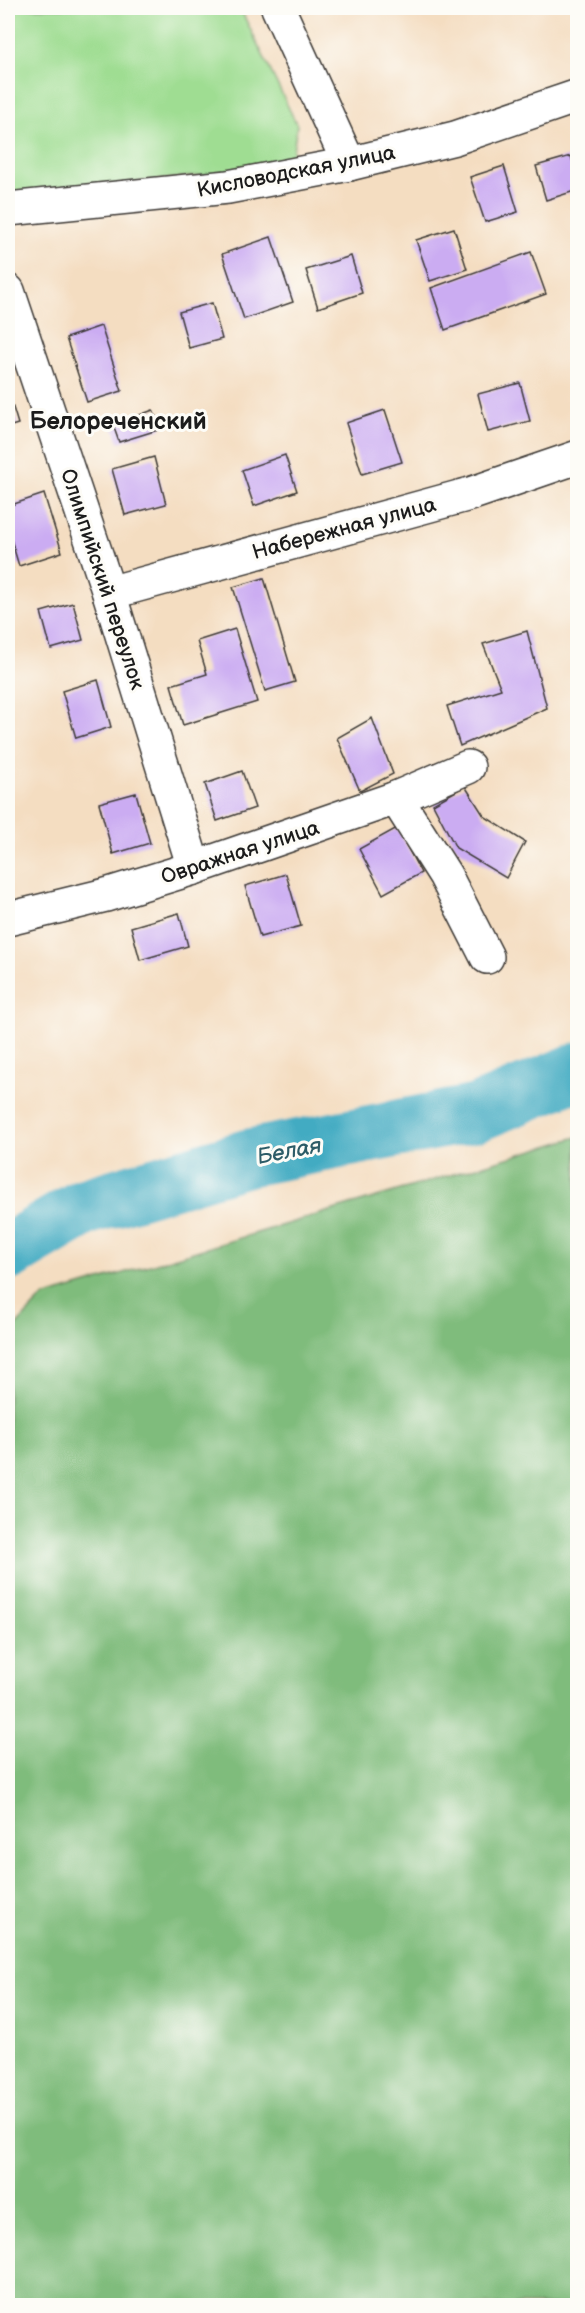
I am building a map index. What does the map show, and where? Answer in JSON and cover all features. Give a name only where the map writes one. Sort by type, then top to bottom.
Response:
[{"type":"street","points":[[278,8],[349,164]]},
{"type":"street","name":"Кисловодская улица","points":[[8,209],[228,187],[349,164],[455,138],[578,96]]},
{"type":"street","name":"Олимпийский переулок","points":[[8,291],[109,593],[194,868]]},
{"type":"street","name":"Набережная улица","points":[[109,593],[470,494],[578,458]]},
{"type":"street","name":"Овражная улица","points":[[8,919],[106,896],[194,868],[396,798],[468,767]]},
{"type":"street","points":[[396,798],[445,875],[487,957]]},
{"type":"green space","points":[[8,8],[240,8],[297,125],[292,158],[276,168],[8,195]]},
{"type":"green space","points":[[577,1137],[577,2305],[8,2305],[8,1334],[43,1297]]},
{"type":"building","points":[[571,156],[578,179],[578,190],[546,200],[536,166]]},
{"type":"building","points":[[504,166],[518,212],[485,222],[470,177]]},
{"type":"building","points":[[454,228],[467,269],[430,281],[416,240]]},
{"type":"building","points":[[271,237],[293,302],[244,319],[222,254]]},
{"type":"building","points":[[531,252],[546,294],[445,330],[431,288]]},
{"type":"building","points":[[351,256],[362,293],[318,308],[306,270]]},
{"type":"building","points":[[212,303],[222,339],[189,348],[179,312]]},
{"type":"building","points":[[101,326],[122,391],[87,402],[66,338]]},
{"type":"building","points":[[520,383],[530,421],[488,432],[478,394]]},
{"type":"building","points":[[8,391],[18,424],[8,427]]},
{"type":"building","points":[[153,410],[161,429],[119,442],[113,425]]},
{"type":"building","points":[[385,410],[402,462],[362,474],[346,423]]},
{"type":"building","points":[[285,455],[297,491],[254,506],[242,470]]},
{"type":"building","points":[[154,457],[166,504],[125,515],[112,469]]},
{"type":"building","points":[[44,494],[62,552],[19,566],[8,529],[8,506]]},
{"type":"building","points":[[264,578],[295,682],[265,691],[233,587]]},
{"type":"building","points":[[73,603],[83,640],[51,649],[41,612]]},
{"type":"building","points":[[235,629],[257,702],[183,725],[171,685],[207,674],[197,641]]},
{"type":"building","points":[[527,631],[547,708],[460,746],[447,706],[501,689],[483,644]]},
{"type":"building","points":[[98,680],[111,727],[76,738],[62,691]]},
{"type":"building","points":[[372,718],[393,774],[360,791],[337,738]]},
{"type":"building","points":[[242,771],[255,808],[217,821],[205,784]]},
{"type":"building","points":[[465,786],[484,816],[525,842],[506,878],[456,848],[433,804]]},
{"type":"building","points":[[136,793],[150,843],[113,854],[99,803]]},
{"type":"building","points":[[397,828],[421,873],[383,894],[359,849]]},
{"type":"building","points":[[286,874],[301,926],[260,937],[245,886]]},
{"type":"building","points":[[179,913],[188,946],[140,960],[131,927]]},
{"type":"waterway","name":"Белая","points":[[8,1252],[84,1207],[247,1158],[477,1113],[578,1071]]},
{"type":"district","name":"Белореченский","points":[[118,421]]}]
